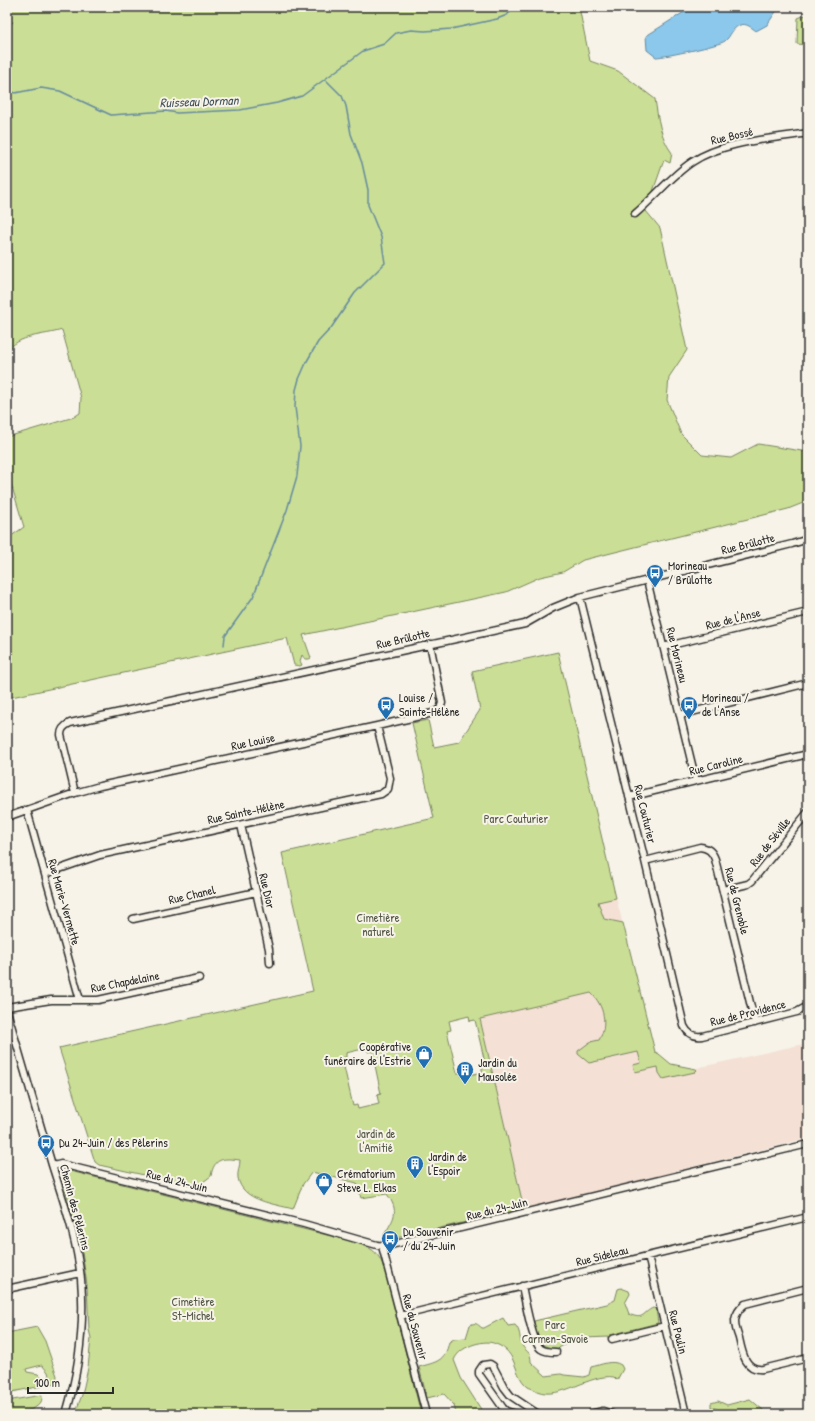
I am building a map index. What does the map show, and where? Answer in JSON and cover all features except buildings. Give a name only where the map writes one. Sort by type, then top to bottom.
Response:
[{"type":"street","name":"Rue Bossé","points":[[635,214],[677,174],[692,162],[715,149],[808,133]]},
{"type":"street","name":"Rue Brûlotte","points":[[75,793],[61,735],[62,728],[70,723],[525,624],[565,602],[580,597],[808,539]]},
{"type":"street","name":"Rue Morineau","points":[[647,580],[696,781]]},
{"type":"street","name":"Rue Couturier","points":[[580,597],[684,1026],[687,1032],[691,1035]]},
{"type":"street","name":"Rue de l'Anse","points":[[663,647],[808,612]]},
{"type":"street","name":"Rue Louise","points":[[7,817],[75,793],[108,784],[429,714],[440,709],[442,703],[430,644]]},
{"type":"street","points":[[680,715],[808,683]]},
{"type":"street","name":"Rue Sainte-Hélène","points":[[45,874],[100,855],[374,796],[385,792],[390,784],[390,778],[377,726]]},
{"type":"street","name":"Rue Caroline","points":[[629,798],[808,754]]},
{"type":"street","name":"Rue Marie-Vermette","points":[[27,810],[80,1000]]},
{"type":"street","name":"Rue de Séville","points":[[723,890],[748,884],[752,881],[808,812]]},
{"type":"street","name":"Rue Dior","points":[[241,825],[269,949],[270,963]]},
{"type":"street","name":"Rue de Grenoble","points":[[645,861],[700,847],[712,852],[723,890],[754,1023]]},
{"type":"street","name":"Rue Chanel","points":[[133,919],[256,892]]},
{"type":"street","name":"Rue Chapdelaine","points":[[7,1008],[44,1000],[98,1000],[199,978]]},
{"type":"street","name":"Rue de Providence","points":[[691,1035],[696,1037],[702,1036],[797,1012],[808,1006]]},
{"type":"street","name":"Chemin des Pèlerins","points":[[7,1011],[72,1228],[80,1273],[82,1292],[82,1340],[76,1377],[66,1414]]},
{"type":"street","name":"Rue du 24-Juin","points":[[53,1166],[62,1164],[182,1193],[304,1224],[382,1246],[399,1244],[808,1144]]},
{"type":"street","name":"Rue Sideleau","points":[[400,1316],[808,1217]]},
{"type":"street","name":"Rue du Souvenir","points":[[382,1246],[426,1414]]},
{"type":"street","name":"Rue Poulin","points":[[648,1256],[686,1414]]},
{"type":"street","points":[[7,1290],[80,1273]]},
{"type":"street","points":[[522,1286],[534,1336],[538,1345],[546,1352],[556,1352]]},
{"type":"street","points":[[808,1288],[745,1304],[738,1311],[735,1320],[743,1357],[752,1367],[763,1369],[808,1358]]},
{"type":"street","points":[[612,1339],[665,1326]]},
{"type":"street","points":[[516,1414],[506,1411],[479,1374],[478,1371],[483,1365],[490,1364],[493,1366],[506,1391],[513,1398],[538,1414]]},
{"type":"street","points":[[498,1400],[500,1393],[506,1391]]},
{"type":"street","points":[[590,1414],[603,1411],[612,1414]]},
{"type":"shaded area","points":[[613,885],[661,1076],[808,1043],[808,1138],[524,1209],[458,921]]},
{"type":"green space","points":[[7,7],[579,7],[590,61],[618,71],[655,99],[662,134],[672,153],[670,163],[664,160],[646,211],[660,228],[687,350],[669,377],[667,400],[681,434],[702,455],[731,458],[758,444],[808,452],[808,501],[788,509],[583,560],[563,572],[540,577],[506,592],[303,635],[311,658],[305,659],[302,655],[300,661],[302,665],[300,666],[294,665],[287,638],[7,698],[7,539],[24,527],[7,470],[7,437],[74,417],[80,413],[81,398],[62,330],[24,339],[12,346],[7,352],[7,29],[13,22],[7,19]]},
{"type":"green space","points":[[808,14],[808,45],[797,44],[798,18]]},
{"type":"green space","points":[[558,652],[616,898],[598,902],[604,919],[623,923],[655,1052],[671,1064],[697,1070],[695,1072],[663,1079],[659,1073],[658,1067],[635,1072],[633,1065],[641,1063],[638,1052],[589,1063],[578,1054],[578,1051],[590,1042],[599,1040],[602,1034],[604,1022],[602,1009],[591,993],[480,1019],[524,1209],[387,1240],[384,1235],[391,1224],[394,1215],[391,1200],[387,1194],[361,1198],[357,1183],[312,1172],[303,1184],[293,1209],[260,1200],[252,1197],[246,1192],[241,1186],[238,1178],[240,1160],[225,1159],[217,1162],[212,1170],[211,1176],[199,1185],[189,1185],[99,1165],[95,1162],[59,1048],[313,991],[282,853],[434,818],[412,723],[428,720],[434,747],[459,742],[480,710],[472,671]],"holes":[[[469,1016],[470,1021],[475,1020],[486,1067],[482,1068],[482,1072],[462,1077],[461,1073],[457,1073],[447,1031],[451,1030],[449,1021]],[[367,1048],[368,1052],[372,1051],[381,1094],[377,1095],[379,1104],[358,1109],[357,1105],[353,1106],[342,1058],[346,1057],[346,1053]]]},
{"type":"green space","name":"Cimetière St-Michel","points":[[70,1171],[351,1241],[370,1248],[378,1255],[386,1274],[421,1414],[75,1414],[82,1395],[88,1368],[91,1338],[89,1330],[87,1285],[81,1245],[62,1177],[64,1172]]},
{"type":"green space","name":"Parc Carmen-Savoie","points":[[621,1288],[629,1291],[630,1294],[625,1303],[629,1314],[638,1317],[653,1308],[656,1309],[658,1323],[610,1335],[609,1337],[584,1338],[573,1341],[557,1349],[544,1346],[539,1340],[534,1321],[607,1304],[615,1300],[618,1289]]},
{"type":"green space","points":[[503,1318],[508,1326],[515,1325],[517,1327],[522,1345],[529,1353],[531,1362],[546,1376],[561,1374],[584,1377],[589,1375],[591,1367],[610,1362],[618,1363],[623,1369],[617,1380],[614,1377],[605,1377],[565,1390],[546,1393],[528,1387],[523,1382],[512,1358],[503,1348],[493,1343],[483,1342],[465,1348],[454,1360],[461,1378],[484,1414],[456,1414],[454,1405],[444,1394],[427,1398],[419,1367],[439,1360],[445,1354],[449,1342],[454,1339],[466,1338],[470,1325],[475,1324],[484,1328]]},
{"type":"green space","points":[[37,1327],[45,1341],[57,1376],[55,1385],[51,1383],[48,1372],[42,1365],[26,1369],[27,1372],[38,1374],[44,1381],[42,1386],[7,1393],[7,1333]]},
{"type":"green space","points":[[42,1395],[41,1402],[35,1408],[20,1413],[7,1414],[7,1401]]},
{"type":"green space","points":[[750,1399],[763,1410],[762,1414],[717,1414],[717,1409],[711,1407],[711,1403],[718,1401],[727,1405]]},
{"type":"water","points":[[692,7],[779,7],[767,25],[756,31],[746,25],[740,25],[735,28],[725,41],[721,43],[656,57],[647,50],[646,36]]},
{"type":"waterway","name":"Ruisseau Dorman","points":[[7,89],[15,93],[41,88],[60,91],[111,115],[166,111],[177,113],[240,110],[277,103],[302,96],[363,51],[384,44],[396,33],[411,30],[425,31],[451,29],[497,19],[507,15],[515,7]]},
{"type":"waterway","points":[[224,645],[225,636],[253,597],[287,510],[297,476],[300,446],[295,407],[296,390],[299,379],[318,342],[331,328],[355,293],[385,263],[381,237],[368,205],[368,190],[362,163],[351,134],[346,106],[342,96],[325,79]]},
{"type":"place","name":"Morineau / Brûlotte","points":[[655,588]]},
{"type":"place","name":"Louise / Sainte-Hélène","points":[[386,720]]},
{"type":"place","name":"Morineau / de l'Anse","points":[[689,720]]},
{"type":"place","name":"Coopérative funéraire de l'Estrie","points":[[424,1069]]},
{"type":"place","name":"Jardin du Mausolée","points":[[465,1085]]},
{"type":"place","name":"Du 24-Juin / des Pèlerins","points":[[46,1158]]},
{"type":"place","name":"Jardin de l'Espoir","points":[[415,1179]]},
{"type":"place","name":"Crématorium Steve L. Elkas","points":[[324,1196]]},
{"type":"place","name":"Du Souvenir / du 24-Juin","points":[[390,1254]]},
{"type":"park label","name":"Parc Couturier","points":[[516,819]]},
{"type":"park label","name":"Cimetière naturel","points":[[378,925]]},
{"type":"park label","name":"Jardin de l'Amitié","points":[[376,1141]]}]
